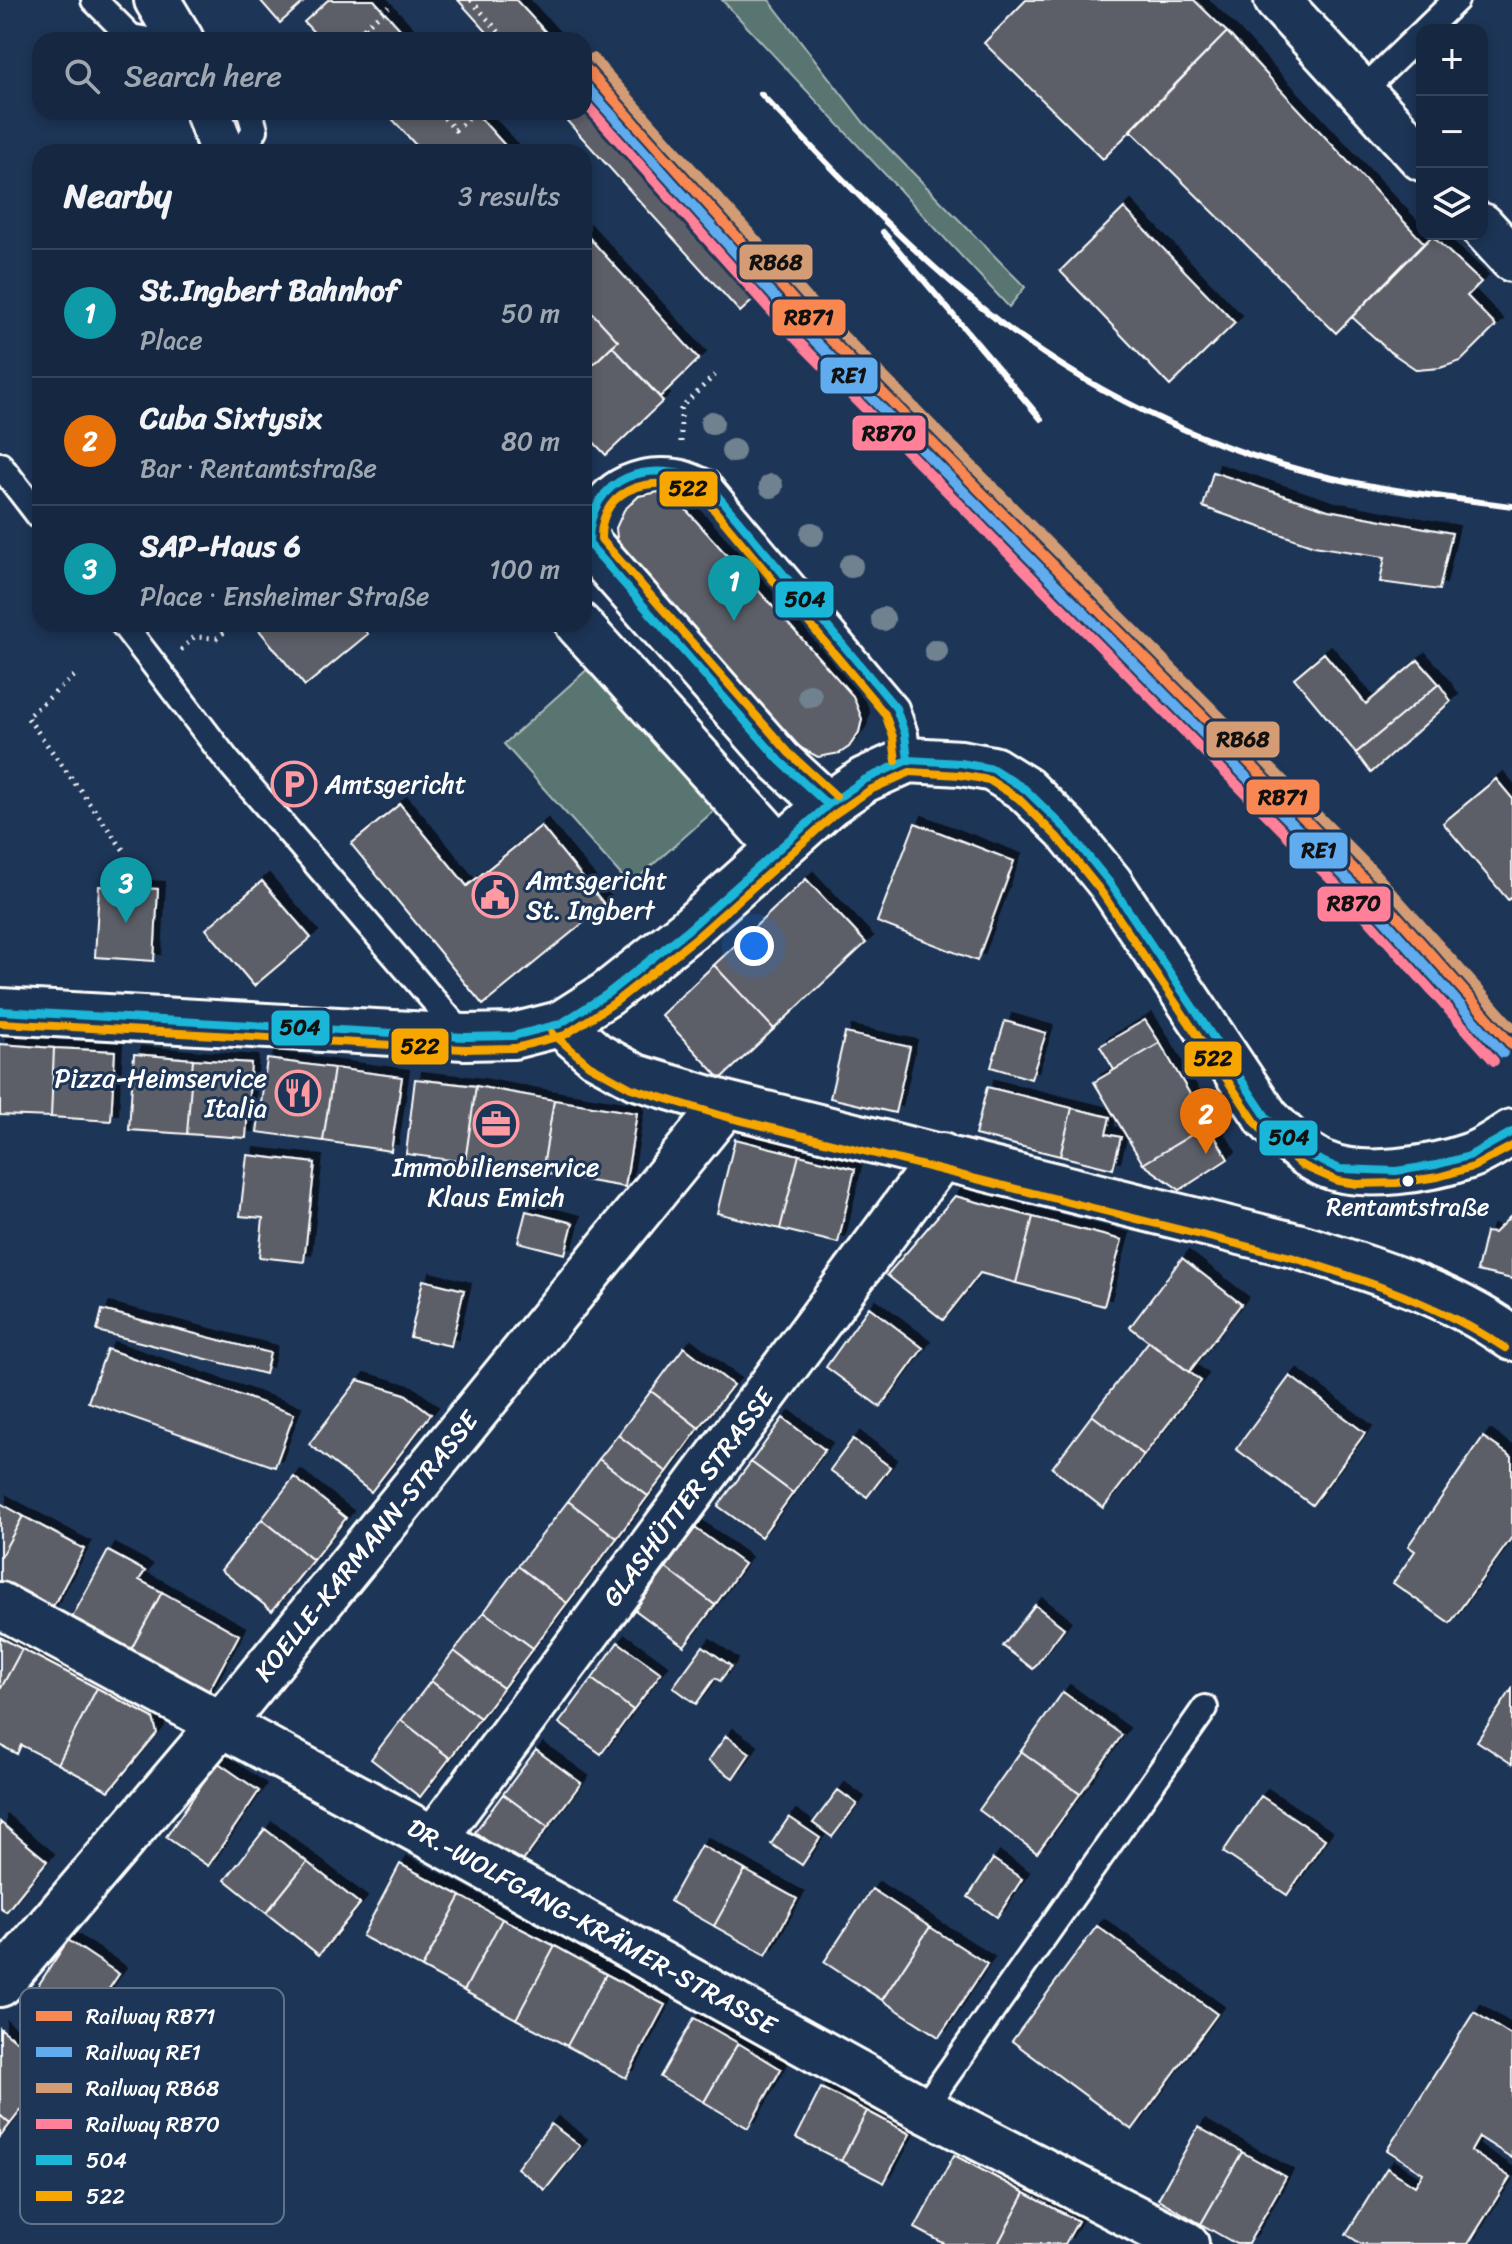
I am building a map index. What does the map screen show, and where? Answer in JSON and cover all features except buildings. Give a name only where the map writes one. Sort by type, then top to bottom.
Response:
[{"type":"street","points":[[157,0],[176,32]]},
{"type":"street","points":[[1277,0],[1416,151]]},
{"type":"street","points":[[211,120],[220,144]]},
{"type":"street","points":[[1488,233],[1512,259]]},
{"type":"street","points":[[592,549],[780,761],[828,805]]},
{"type":"street","points":[[585,632],[779,847]]},
{"type":"street","points":[[0,1011],[465,1037],[513,1036],[560,1024],[607,994],[689,929],[828,805],[864,780],[908,760],[961,763],[993,769],[1025,789],[1066,829],[1110,883],[1267,1118],[1299,1149],[1325,1165],[1360,1173],[1401,1170],[1471,1156],[1512,1132]]},
{"type":"street","points":[[560,1024],[596,1055],[636,1077],[726,1104],[1297,1246],[1437,1295],[1512,1338]]},
{"type":"street","name":"KOELLE-KARMANN-STRASSE","points":[[0,1984],[222,1723],[726,1104]]},
{"type":"street","name":"GLASHÜTTER STRASSE","points":[[434,1839],[942,1156]]},
{"type":"street","name":"DR.-WOLFGANG-KRÄMER-STRASSE","points":[[0,1605],[222,1723],[923,2109],[1186,2244]]},
{"type":"lane","points":[[94,0],[126,32]]},
{"type":"lane","points":[[1430,24],[1456,0]]},
{"type":"lane","points":[[1362,91],[1416,38]]},
{"type":"lane","points":[[246,144],[255,130],[252,120]]},
{"type":"lane","points":[[0,465],[32,507]]},
{"type":"lane","points":[[592,514],[602,495],[624,477],[649,471],[680,472],[707,483],[896,708],[905,734],[908,760]]},
{"type":"lane","points":[[129,632],[227,760],[465,1037]]},
{"type":"lane","points":[[923,2109],[1205,1708]]},
{"type":"path","points":[[471,0],[499,32]]},
{"type":"path","points":[[359,32],[389,7]]},
{"type":"path","points":[[365,27],[370,32]]},
{"type":"path","points":[[446,120],[455,130],[467,120]]},
{"type":"path","points":[[682,425],[681,407],[715,375]]},
{"type":"path","points":[[159,670],[194,637],[217,638],[224,632]]},
{"type":"path","points":[[74,676],[27,717],[125,852]]},
{"type":"green space","points":[[722,0],[769,0],[864,123],[1025,287],[1009,307]]},
{"type":"green space","points":[[590,667],[717,808],[630,885],[504,744]]},
{"type":"railway","points":[[761,94],[876,213],[937,270],[1040,351],[1123,401],[1212,441],[1304,471],[1391,489],[1512,506]]},
{"type":"railway","points":[[883,232],[1041,419]]},
{"type":"rail line","name":"RB68","points":[[593,58],[824,316],[1373,871],[1512,1027]]},
{"type":"rail line","name":"RB71","points":[[592,75],[815,324],[1364,879],[1512,1045]]},
{"type":"rail line","name":"RE1","points":[[592,93],[806,332],[1355,887],[1503,1053]]},
{"type":"rail line","name":"RB70","points":[[592,111],[798,341],[1346,895],[1494,1061]]},
{"type":"transit line","name":"504","points":[[592,520],[599,501],[611,487],[645,472],[686,475],[707,483],[896,708],[905,734],[908,760]]},
{"type":"transit line","name":"522","points":[[836,796],[789,753],[601,539],[603,520],[610,506],[621,495],[650,484],[684,487],[700,493],[885,714],[893,737],[896,761]]},
{"type":"transit line","name":"504","points":[[592,547],[780,761],[828,805]]},
{"type":"transit line","name":"504","points":[[0,1011],[465,1037],[513,1036],[560,1024],[607,994],[689,929],[828,805],[864,780],[908,760],[961,763],[993,769],[1025,789],[1066,829],[1110,883],[1267,1118],[1308,1155],[1340,1169],[1396,1171],[1469,1156],[1512,1132]]},
{"type":"transit line","name":"522","points":[[0,1023],[464,1049],[515,1048],[565,1035],[614,1003],[696,938],[835,814],[870,790],[910,772],[960,775],[989,780],[1018,798],[1057,837],[1100,890],[1258,1126],[1301,1165],[1338,1181],[1397,1183],[1438,1177],[1473,1167],[1512,1146]]},
{"type":"transit line","name":"522","points":[[552,1033],[589,1065],[631,1088],[723,1116],[1294,1258],[1376,1285],[1429,1307],[1505,1348]]},
{"type":"place","name":"St.Ingbert Bahnhof","points":[[734,621]]},
{"type":"place","name":"Amtsgericht","points":[[294,784]]},
{"type":"place","name":"Amtsgericht St. Ingbert","points":[[495,895]]},
{"type":"place","name":"SAP-Haus 6","points":[[126,923]]},
{"type":"place","name":"Pizza-Heimservice Italia","points":[[298,1093]]},
{"type":"place","name":"Immobilienservice Klaus Emich","points":[[496,1124]]},
{"type":"place","name":"Cuba Sixtysix","points":[[1206,1154]]},
{"type":"place","name":"Rentamtstraße","points":[[1408,1181]]}]
